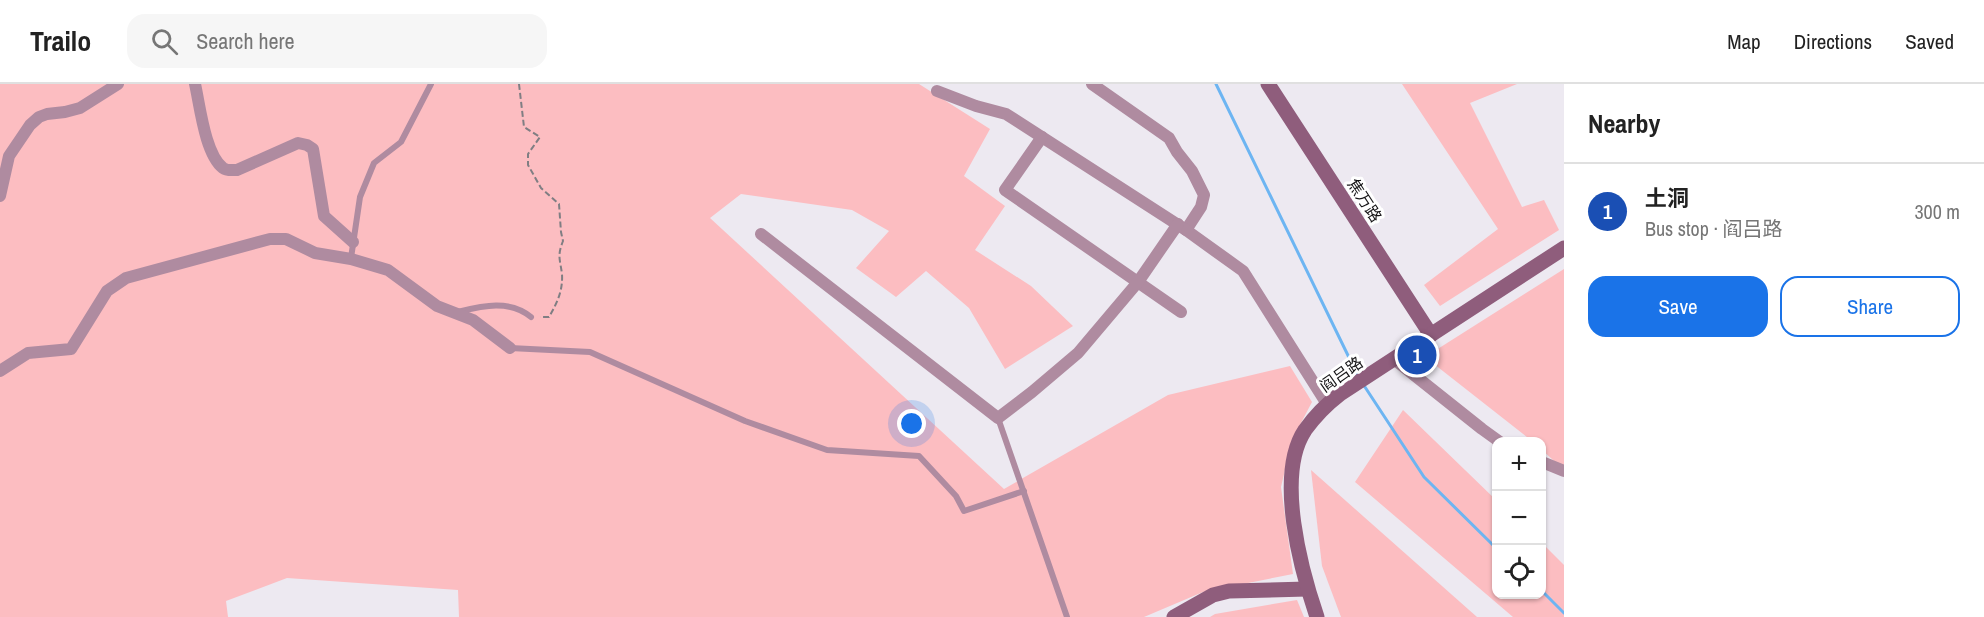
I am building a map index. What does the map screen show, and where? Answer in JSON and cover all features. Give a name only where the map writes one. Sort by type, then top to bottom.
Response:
[{"type":"main road","name":"焦万路","points":[[1268,84],[1431,335]]},
{"type":"main road","name":"阎吕路","points":[[1317,617],[1307,589],[1291,502],[1294,457],[1304,431],[1327,404],[1340,394],[1564,248]]},
{"type":"main road","points":[[1174,617],[1212,595],[1229,591],[1307,589]]},
{"type":"street","points":[[0,196],[9,156],[30,125],[39,117],[47,114],[80,108],[118,84]]},
{"type":"street","points":[[195,84],[209,145],[221,166],[228,170],[237,170],[298,143],[307,145],[312,149],[324,216],[353,242]]},
{"type":"street","points":[[761,234],[998,418],[1078,353],[1200,207],[1204,195],[1192,171],[1169,138],[1092,84]]},
{"type":"street","points":[[937,91],[976,106],[1006,114],[1182,227],[1243,271],[1327,404]]},
{"type":"street","points":[[1042,137],[1005,190],[1181,312]]},
{"type":"street","points":[[0,370],[28,353],[71,349],[106,291],[126,278],[270,239],[285,239],[315,253],[351,259],[388,270],[437,306],[473,320],[510,348]]},
{"type":"street","points":[[1395,359],[1494,437]]},
{"type":"street","points":[[1546,464],[1564,471]]},
{"type":"lane","points":[[351,259],[360,197],[374,163],[401,142],[431,84]]},
{"type":"lane","points":[[453,312],[498,304],[522,310],[531,317]]},
{"type":"lane","points":[[510,348],[590,352],[745,421],[827,450],[920,456],[956,496],[964,511],[1024,491]]},
{"type":"lane","points":[[998,418],[1067,617]]},
{"type":"path","points":[[519,84],[524,126],[540,137],[528,154],[528,165],[541,188],[560,204],[563,241],[558,253],[562,276],[560,297],[549,317],[531,317]]},
{"type":"shaded area","points":[[0,84],[919,84],[990,129],[964,176],[1005,206],[975,250],[1031,286],[1073,326],[1005,369],[969,308],[926,271],[896,297],[856,268],[889,231],[852,210],[741,194],[710,218],[1004,489],[1168,395],[1290,366],[1312,402],[1292,440],[1281,487],[1293,574],[1203,592],[1144,617],[459,617],[458,590],[287,578],[226,601],[228,617],[0,617]]},
{"type":"shaded area","points":[[1402,84],[1517,84],[1470,103],[1522,207],[1544,200],[1559,230],[1440,306],[1424,285],[1498,229]]},
{"type":"shaded area","points":[[1564,269],[1564,470],[1546,454],[1546,437],[1527,437],[1425,357]]},
{"type":"shaded area","points":[[1403,410],[1492,496],[1492,599],[1546,599],[1546,547],[1564,565],[1564,617],[1513,617],[1355,482]]},
{"type":"shaded area","points":[[1311,470],[1477,617],[1341,617],[1322,566]]},
{"type":"shaded area","points":[[1297,600],[1304,617],[1210,617],[1215,614]]},
{"type":"waterway","points":[[1216,84],[1358,376]]},
{"type":"waterway","points":[[1363,384],[1424,477],[1493,545]]},
{"type":"waterway","points":[[1546,595],[1564,613]]},
{"type":"place","name":"土洞","points":[[1417,355]]}]
